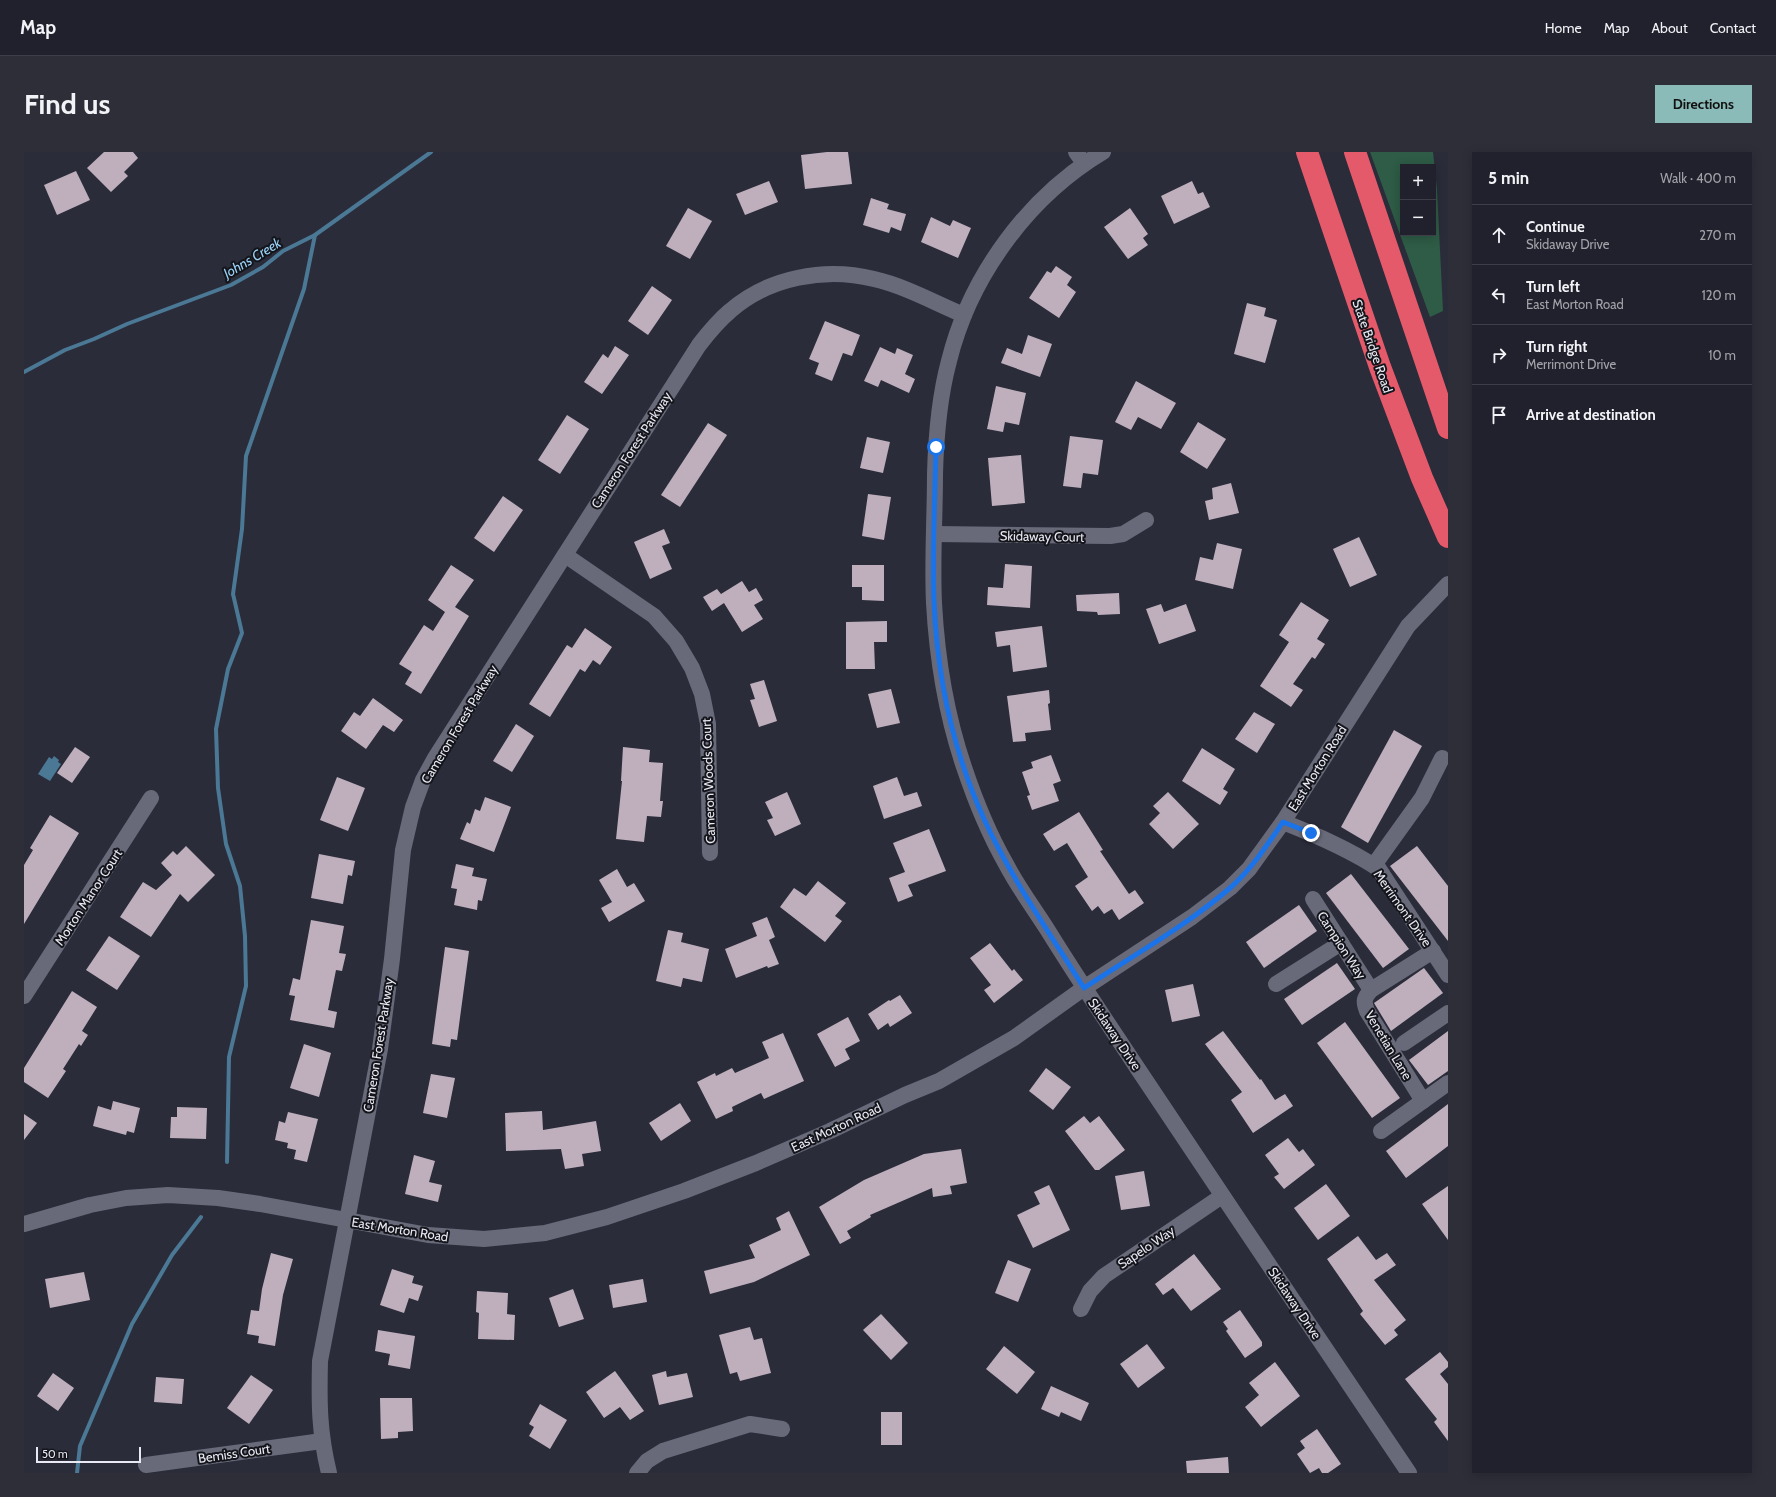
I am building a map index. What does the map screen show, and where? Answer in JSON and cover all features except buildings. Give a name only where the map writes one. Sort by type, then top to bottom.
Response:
[{"type":"highway","name":"State Bridge Road","points":[[1307,152],[1380,367],[1422,478],[1448,537]]},
{"type":"highway","points":[[1355,152],[1448,428]]},
{"type":"street","name":"Skidaway Drive","points":[[1103,152],[1080,158],[1015,228],[987,270],[964,315],[949,358],[939,408],[936,447],[934,534],[934,601],[938,656],[948,712],[964,767],[983,817],[1006,865],[1084,988],[1409,1473]]},
{"type":"street","name":"Cameron Forest Parkway","points":[[329,1473],[322,1441],[318,1403],[320,1361],[380,1048],[392,960],[403,850],[413,807],[423,780],[435,758],[699,344],[715,325],[731,310],[747,298],[766,288],[787,280],[809,275],[831,274],[853,275],[875,279],[964,315]]},
{"type":"street","name":"Skidaway Court","points":[[934,534],[1110,536],[1123,534],[1146,520]]},
{"type":"street","name":"Cameron Woods Court","points":[[565,555],[654,616],[676,641],[692,668],[702,694],[708,724],[710,853]]},
{"type":"street","name":"East Morton Road","points":[[24,1224],[126,1198],[168,1195],[218,1198],[260,1204],[428,1236],[484,1239],[545,1233],[607,1217],[684,1190],[756,1163],[830,1131],[905,1095],[939,1081],[1014,1038],[1084,988],[1192,917],[1230,888],[1249,869],[1283,822],[1408,626],[1448,584]]},
{"type":"street","points":[[1374,865],[1402,828],[1422,798],[1442,758]]},
{"type":"street","name":"Morton Manor Court","points":[[24,996],[151,798]]},
{"type":"street","name":"Merrimont Drive","points":[[1283,822],[1324,839],[1379,869],[1448,975]]},
{"type":"street","name":"Campion Way","points":[[1313,899],[1371,990]]},
{"type":"street","points":[[1276,984],[1341,944]]},
{"type":"street","name":"Venetian Lane","points":[[1423,1101],[1363,1003],[1365,997],[1371,990],[1433,951]]},
{"type":"street","points":[[1404,1042],[1448,1013]]},
{"type":"street","points":[[1381,1131],[1448,1083]]},
{"type":"street","name":"Sapelo Way","points":[[1081,1310],[1090,1291],[1104,1276],[1222,1196]]},
{"type":"street","points":[[637,1473],[647,1461],[663,1451],[750,1424],[782,1430]]},
{"type":"street","name":"Bemiss Court","points":[[146,1465],[322,1441]]},
{"type":"green space","points":[[1370,152],[1433,152],[1434,164],[1400,164],[1400,234]]},
{"type":"green space","points":[[1436,180],[1437,189],[1443,311],[1430,317],[1401,236],[1436,236]]},
{"type":"water","points":[[54,756],[61,764],[50,781],[38,774],[49,757],[52,759]]},
{"type":"waterway","name":"Johns Creek","points":[[24,372],[65,350],[127,324],[231,285],[263,267],[283,251],[315,235],[431,152]]},
{"type":"waterway","points":[[227,1162],[229,1057],[246,986],[245,936],[240,886],[226,844],[218,788],[216,729],[228,669],[242,633],[233,594],[242,529],[246,456],[304,289],[315,235]]},
{"type":"waterway","points":[[77,1473],[80,1446],[132,1324],[172,1255],[201,1217]]},
{"type":"route","points":[[936,447],[934,601],[938,656],[948,712],[964,767],[983,817],[1006,865],[1084,988],[1192,917],[1230,888],[1249,869],[1283,822],[1311,833]]}]
